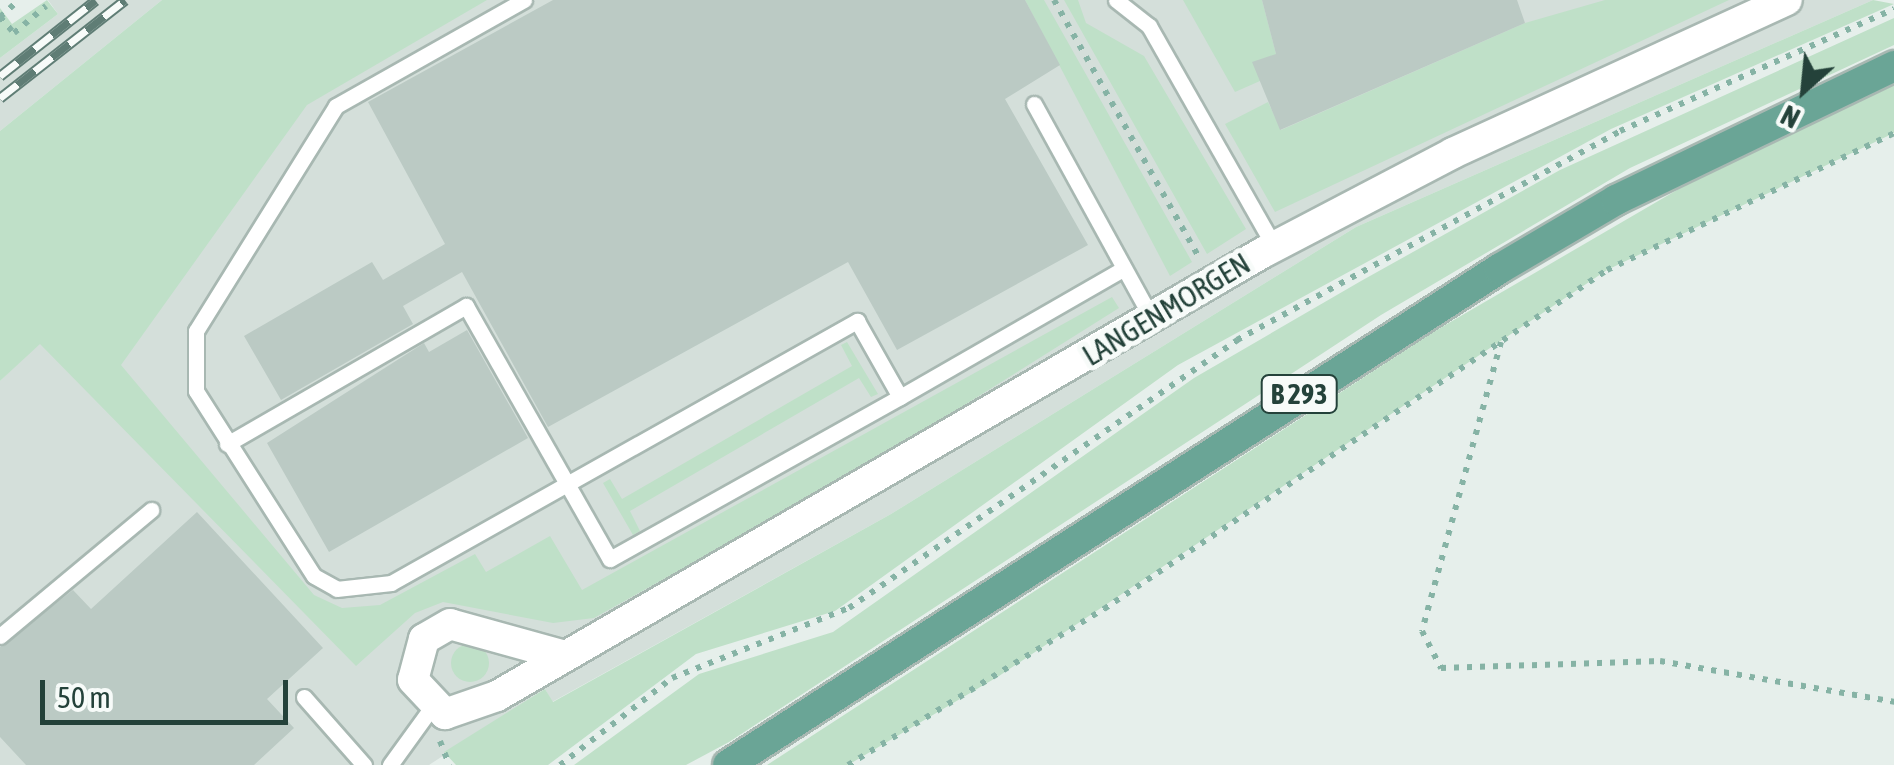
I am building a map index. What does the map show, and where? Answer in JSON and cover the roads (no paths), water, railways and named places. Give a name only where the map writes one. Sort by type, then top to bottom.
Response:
[{"type":"main road","name":"B 293","points":[[728,765],[1499,269],[1616,200],[1894,66]]},
{"type":"street","name":"LANGENMORGEN","points":[[432,707],[458,714],[566,656],[1274,246],[1787,0]]},
{"type":"street","points":[[432,707],[413,680],[415,656],[436,628],[472,626],[566,656]]},
{"type":"lane","points":[[524,0],[336,106],[315,128],[196,331],[196,392],[314,576],[338,589],[391,583],[857,321],[900,397]]},
{"type":"lane","points":[[1116,0],[1150,26],[1274,246]]},
{"type":"lane","points":[[1034,104],[1151,317]]},
{"type":"lane","points":[[227,444],[466,306],[610,558],[1124,268]]},
{"type":"lane","points":[[0,636],[151,510]]},
{"type":"lane","points":[[304,697],[364,765]]},
{"type":"lane","points":[[390,765],[432,707]]},
{"type":"railway","points":[[0,76],[96,0]]},
{"type":"railway","points":[[0,98],[125,0]]}]
